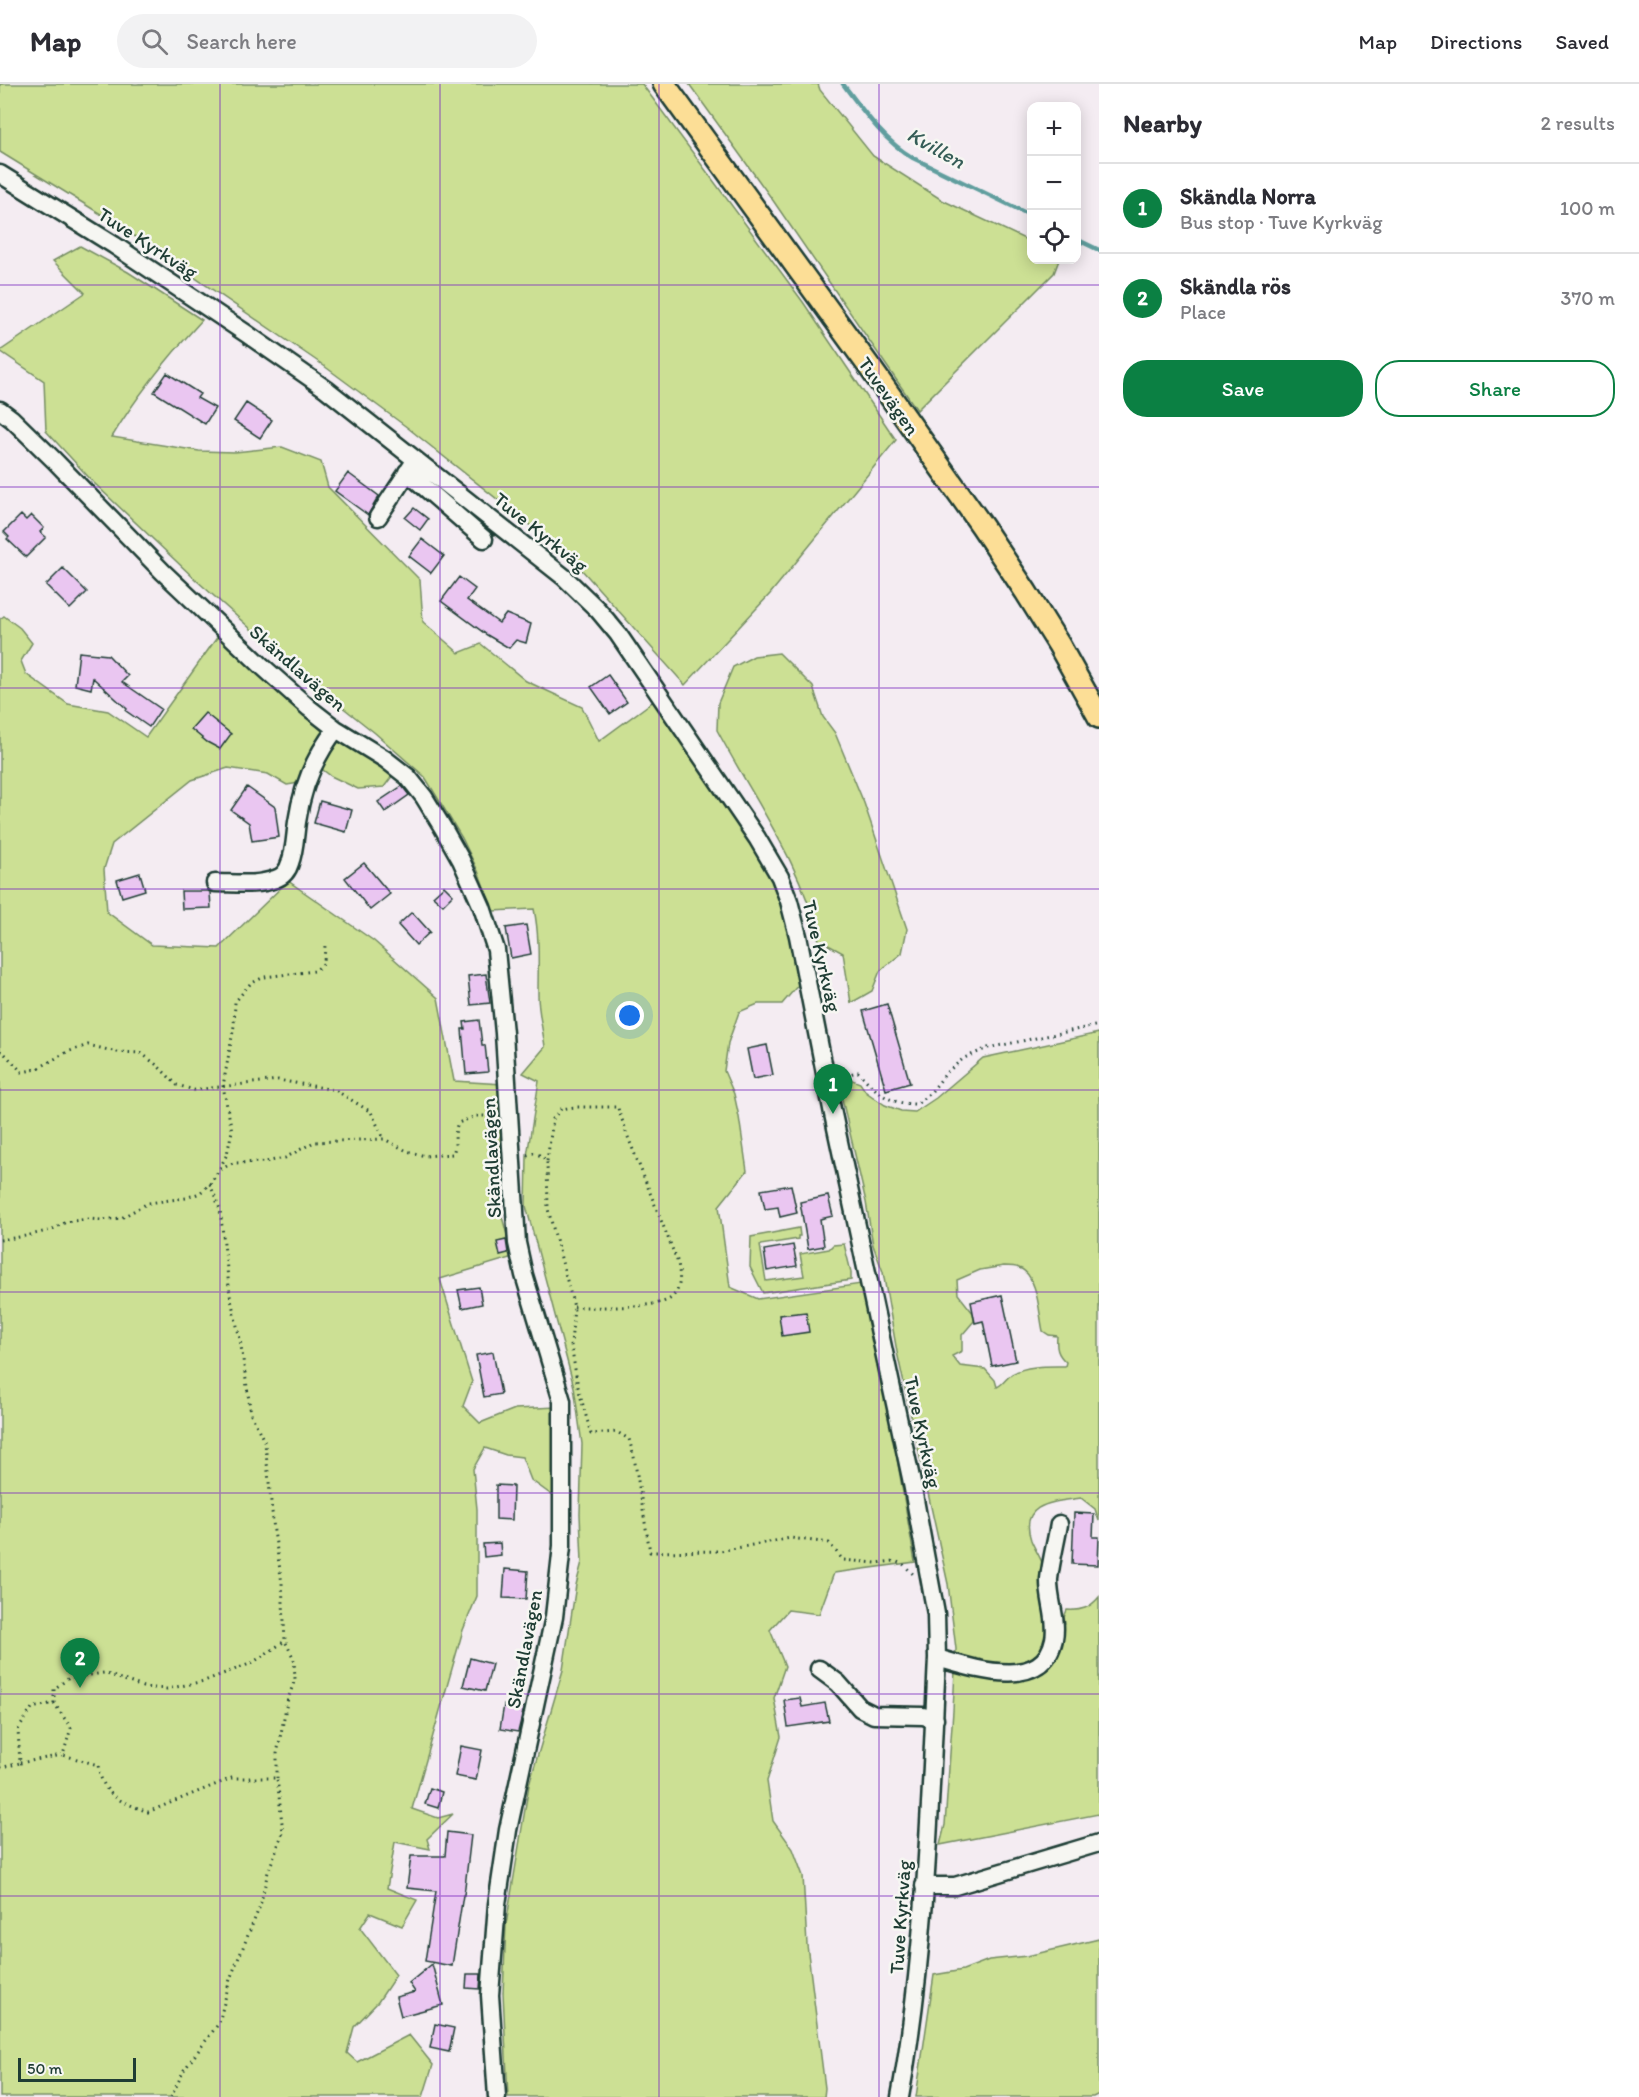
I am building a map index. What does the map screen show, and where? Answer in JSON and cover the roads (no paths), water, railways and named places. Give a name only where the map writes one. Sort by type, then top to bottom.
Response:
[{"type":"main road","name":"Tuvevägen","points":[[664,84],[871,369],[988,535],[1053,636],[1099,717]]},
{"type":"street","name":"Tuve Kyrkväg","points":[[0,174],[114,245],[326,389],[411,466],[545,560],[598,610],[631,652],[745,819],[776,871],[789,901],[798,936],[826,1080],[911,1478],[936,1614],[938,1658],[921,1949],[900,2097]]},
{"type":"street","name":"Skändlavägen","points":[[0,410],[12,419],[209,617],[309,708],[336,729],[386,759],[408,777],[461,860],[482,907],[496,950],[504,1033],[517,1243],[524,1275],[562,1401],[563,1469],[560,1569],[554,1617],[508,1830],[496,1904],[490,1995],[497,2097]]},
{"type":"street","points":[[378,517],[411,466],[484,539]]},
{"type":"street","points":[[215,883],[263,882],[276,879],[285,873],[294,847],[301,800],[316,759],[336,729]]},
{"type":"street","points":[[938,1658],[1001,1673],[1020,1672],[1045,1659],[1054,1641],[1049,1578],[1059,1524]]},
{"type":"street","points":[[819,1669],[838,1683],[860,1708],[874,1715],[923,1716],[934,1719]]},
{"type":"street","points":[[924,1886],[955,1886],[1099,1843]]},
{"type":"waterway","name":"Kvillen","points":[[843,84],[875,125],[902,151],[1027,214]]},
{"type":"waterway","name":"Kvillen","points":[[1081,241],[1099,250]]},
{"type":"place","name":"Skändla Norra","points":[[833,1114]]},
{"type":"place","name":"Skändla rös","points":[[80,1688]]}]
